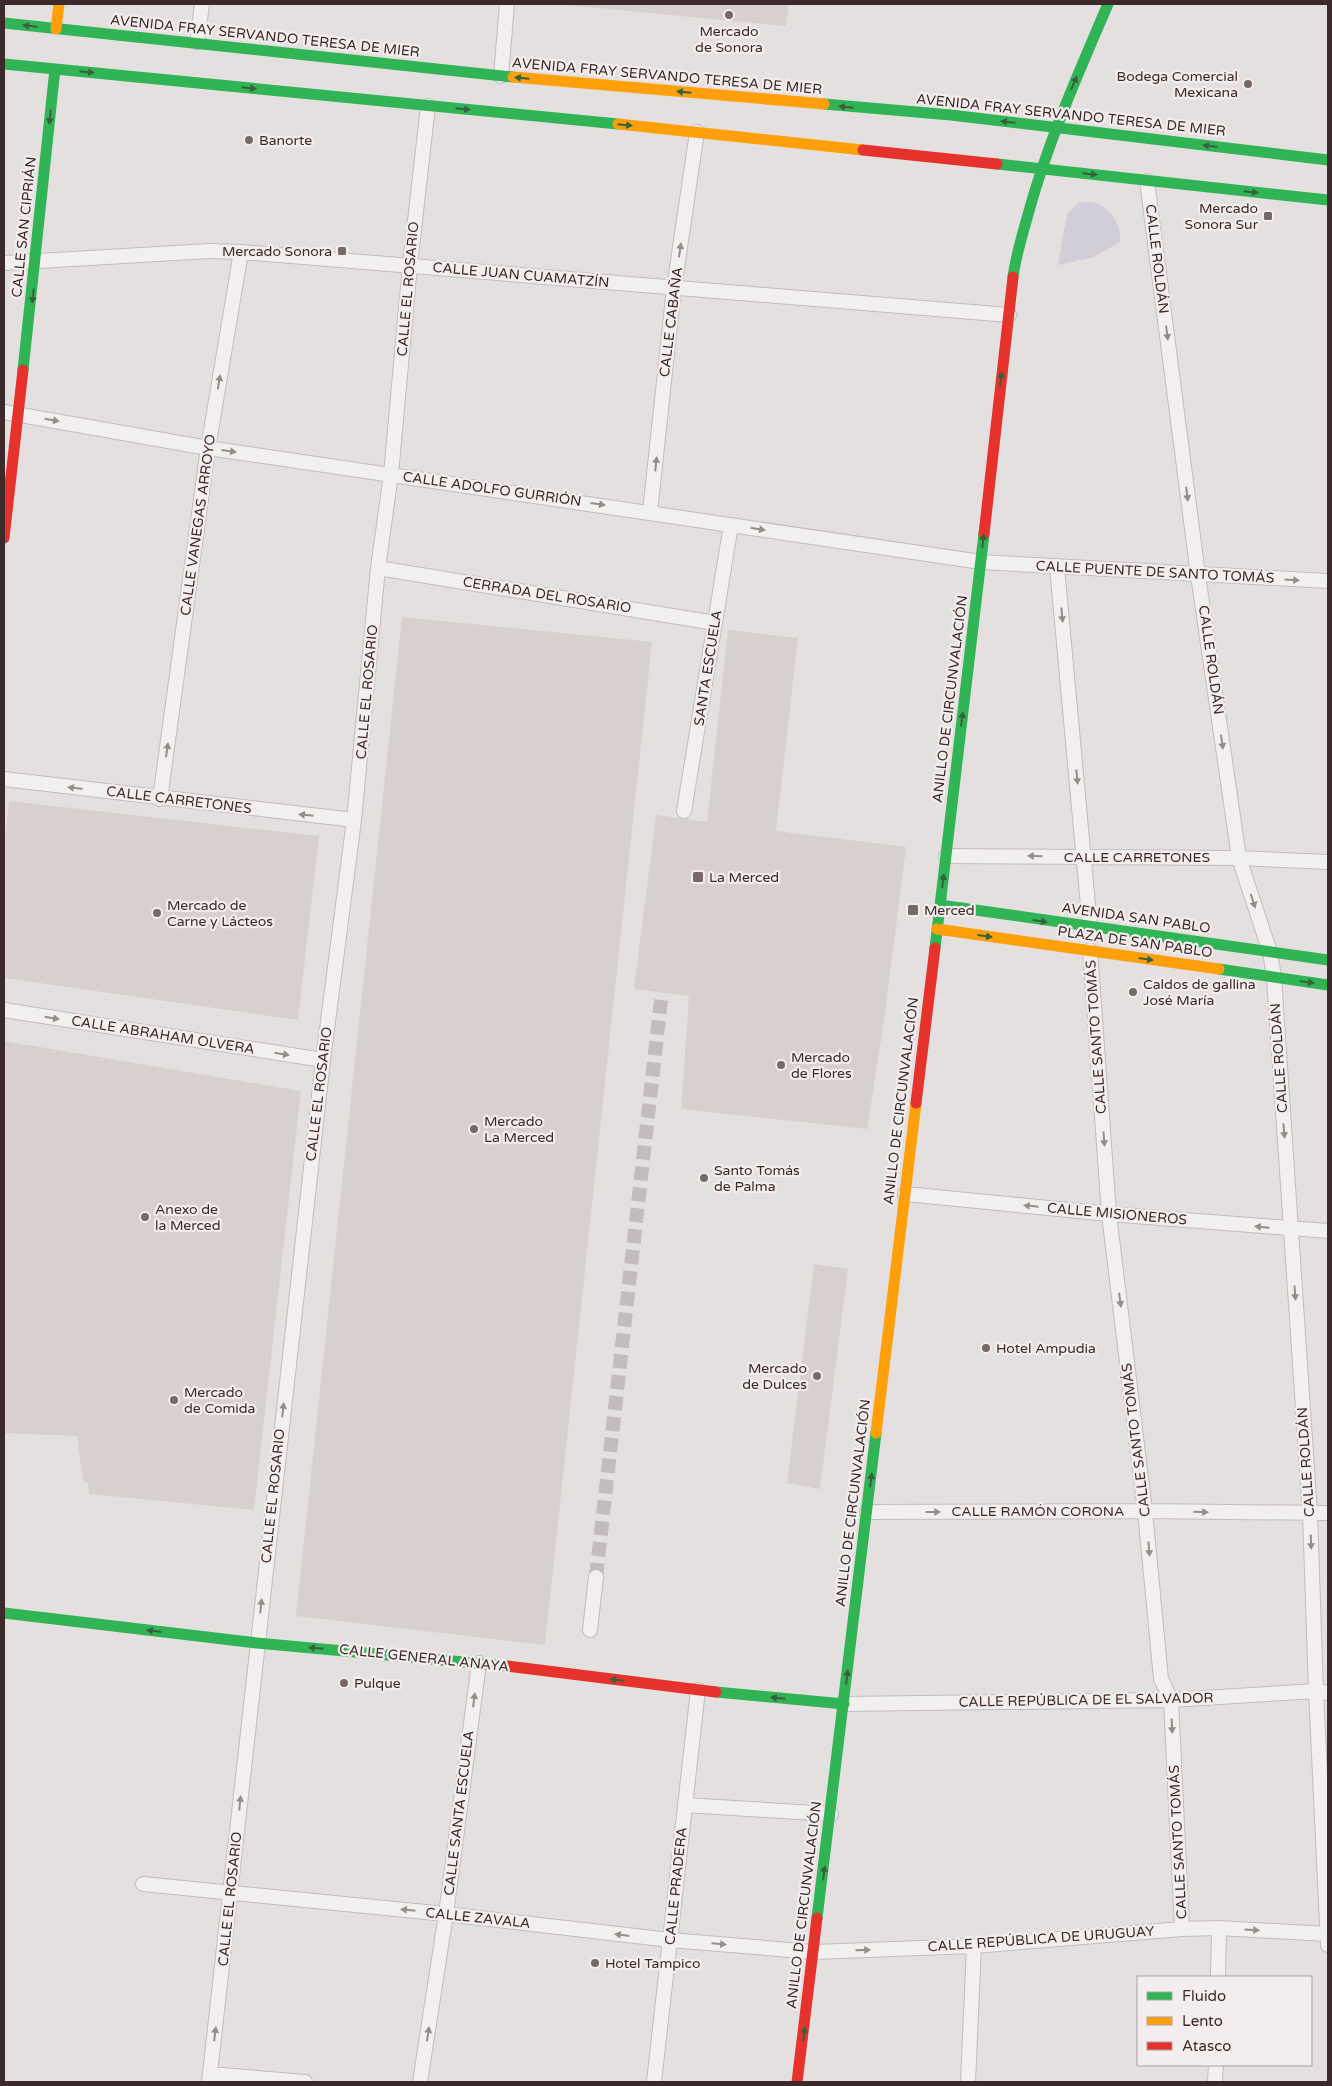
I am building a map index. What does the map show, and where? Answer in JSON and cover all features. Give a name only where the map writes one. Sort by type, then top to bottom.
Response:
[{"type":"main road","points":[[56,29],[59,4]]},
{"type":"main road","name":"ANILLO DE CIRCUNVALACIÓN","points":[[797,2082],[946,856],[1015,260],[1056,128],[1108,4]]},
{"type":"main road","name":"AVENIDA FRAY SERVANDO TERESA DE MIER","points":[[4,23],[197,42],[502,76],[951,115],[1328,160]]},
{"type":"main road","points":[[4,64],[697,132],[1328,200]]},
{"type":"main road","name":"CALLE SAN CIPRIÁN","points":[[4,538],[20,414],[54,69]]},
{"type":"main road","name":"AVENIDA SAN PABLO","points":[[940,905],[1328,960]]},
{"type":"main road","name":"PLAZA DE SAN PABLO","points":[[937,929],[1328,985]]},
{"type":"main road","name":"CALLE GENERAL ANAYA","points":[[4,1613],[257,1642],[479,1663],[698,1690],[844,1704]]},
{"type":"street","points":[[197,42],[202,4]]},
{"type":"street","points":[[502,76],[507,4]]},
{"type":"street","name":"CALLE EL ROSARIO","points":[[209,2078],[323,1060],[354,820],[378,568],[391,474],[410,265],[428,106]]},
{"type":"street","name":"CALLE CABAÑA","points":[[650,512],[674,288],[697,132]]},
{"type":"street","name":"CALLE ROLDÁN","points":[[1147,181],[1198,574],[1239,858],[1270,952],[1274,977],[1322,1692],[1328,1945]]},
{"type":"street","name":"CALLE JUAN CUAMATZÍN","points":[[4,263],[209,251],[241,252],[1008,315]]},
{"type":"street","name":"CALLE VANEGAS ARROYO","points":[[160,799],[208,448],[241,252]]},
{"type":"street","name":"CALLE ADOLFO GURRIÓN","points":[[4,412],[208,448],[981,562]]},
{"type":"street","name":"SANTA ESCUELA","points":[[684,811],[731,525]]},
{"type":"street","name":"CALLE PUENTE DE SANTO TOMÁS","points":[[981,562],[1328,582]]},
{"type":"street","points":[[1057,567],[1090,927]]},
{"type":"street","name":"CERRADA DEL ROSARIO","points":[[378,568],[715,623]]},
{"type":"street","name":"CALLE CARRETONES","points":[[4,779],[160,799],[354,820]]},
{"type":"street","name":"CALLE CARRETONES","points":[[946,856],[1239,858],[1328,862]]},
{"type":"street","name":"CALLE SANTO TOMÁS","points":[[1090,950],[1109,1214],[1145,1510],[1161,1679],[1171,1700],[1182,1929]]},
{"type":"street","name":"CALLE ABRAHAM OLVERA","points":[[4,1010],[323,1060]]},
{"type":"street","name":"CALLE MISIONEROS","points":[[905,1194],[1109,1214],[1328,1231]]},
{"type":"street","name":"CALLE RAMÓN CORONA","points":[[867,1512],[1145,1510],[1328,1514]]},
{"type":"street","points":[[590,1630],[596,1577]]},
{"type":"street","name":"CALLE SANTA ESCUELA","points":[[420,2082],[446,1914],[479,1663]]},
{"type":"street","name":"CALLE PRADERA","points":[[654,2082],[698,1690]]},
{"type":"street","name":"CALLE REPÚBLICA DE EL SALVADOR","points":[[844,1704],[1171,1700],[1322,1692]]},
{"type":"street","points":[[685,1805],[831,1814]]},
{"type":"street","name":"CALLE ZAVALA","points":[[142,1884],[446,1914],[670,1940],[814,1952]]},
{"type":"street","points":[[1218,1976],[1219,1928]]},
{"type":"street","name":"CALLE REPÚBLICA DE URUGUAY","points":[[814,1952],[974,1946],[1182,1929],[1219,1928],[1328,1934]]},
{"type":"street","points":[[968,2082],[974,1946]]},
{"type":"street","points":[[1215,2082],[1216,2066]]},
{"type":"street","points":[[209,2078],[305,2082]]},
{"type":"shaded area","name":"Mercado de Sonora","points":[[556,4],[789,4],[786,26]]},
{"type":"shaded area","points":[[1079,202],[1094,202],[1107,210],[1118,224],[1120,242],[1094,257],[1058,265],[1067,214]]},
{"type":"shaded area","name":"Mercado La Merced","points":[[402,617],[652,642],[545,1645],[296,1616]]},
{"type":"shaded area","points":[[728,630],[798,638],[776,831],[906,847],[884,1021],[867,1129],[681,1109],[689,996],[634,989],[656,815],[707,822]]},
{"type":"shaded area","name":"Mercado de Carne y Lácteos","points":[[9,801],[319,836],[298,1020],[4,978],[4,847]]},
{"type":"shaded area","name":"Anexo de la Merced","points":[[4,1041],[301,1091],[254,1510],[89,1494],[88,1483],[83,1481],[77,1436],[4,1433]]},
{"type":"shaded area","name":"Mercado de Dulces","points":[[814,1264],[848,1269],[820,1489],[787,1483]]},
{"type":"tunnel","points":[[596,1577],[661,1000]]},
{"type":"traffic: fast","points":[[1013,277],[1022,235],[1046,158],[1065,106],[1108,4]]},
{"type":"traffic: fast","points":[[4,23],[513,77]]},
{"type":"traffic: fast","points":[[4,64],[618,124]]},
{"type":"traffic: fast","points":[[23,370],[55,69]]},
{"type":"traffic: fast","points":[[824,104],[951,115],[1328,160]]},
{"type":"traffic: fast","points":[[997,164],[1328,200]]},
{"type":"traffic: fast","points":[[935,948],[984,534]]},
{"type":"traffic: fast","points":[[940,905],[1328,960]]},
{"type":"traffic: fast","points":[[1219,969],[1328,985]]},
{"type":"traffic: fast","points":[[817,1918],[876,1433]]},
{"type":"traffic: fast","points":[[4,1613],[257,1643],[507,1666]]},
{"type":"traffic: fast","points":[[716,1692],[844,1704]]},
{"type":"traffic: slow","points":[[56,29],[59,4]]},
{"type":"traffic: slow","points":[[513,77],[824,104]]},
{"type":"traffic: slow","points":[[618,124],[863,150]]},
{"type":"traffic: slow","points":[[937,929],[1219,969]]},
{"type":"traffic: slow","points":[[876,1433],[916,1103]]},
{"type":"traffic: jam","points":[[863,150],[997,164]]},
{"type":"traffic: jam","points":[[984,534],[1013,277]]},
{"type":"traffic: jam","points":[[4,538],[23,370]]},
{"type":"traffic: jam","points":[[916,1103],[935,948]]},
{"type":"traffic: jam","points":[[507,1666],[716,1692]]},
{"type":"traffic: jam","points":[[797,2082],[817,1918]]},
{"type":"place","name":"Mercado de Sonora","points":[[729,15]]},
{"type":"place","name":"Bodega Comercial Mexicana","points":[[1248,84]]},
{"type":"place","name":"Banorte","points":[[249,140]]},
{"type":"place","name":"Mercado Sonora Sur","points":[[1268,216]]},
{"type":"place","name":"Mercado Sonora","points":[[342,251]]},
{"type":"place","name":"La Merced","points":[[698,877]]},
{"type":"place","name":"Merced","points":[[913,910]]},
{"type":"place","name":"Mercado de Carne y Lácteos","points":[[157,913]]},
{"type":"place","name":"Caldos de gallina José María","points":[[1133,992]]},
{"type":"place","name":"Mercado de Flores","points":[[781,1065]]},
{"type":"place","name":"Mercado La Merced","points":[[474,1129]]},
{"type":"place","name":"Santo Tomás de Palma","points":[[704,1178]]},
{"type":"place","name":"Anexo de la Merced","points":[[145,1217]]},
{"type":"place","name":"Hotel Ampudia","points":[[986,1348]]},
{"type":"place","name":"Mercado de Dulces","points":[[817,1376]]},
{"type":"place","name":"Mercado de Comida","points":[[174,1400]]},
{"type":"place","name":"Pulque","points":[[344,1683]]},
{"type":"place","name":"Hotel Tampico","points":[[595,1963]]}]
